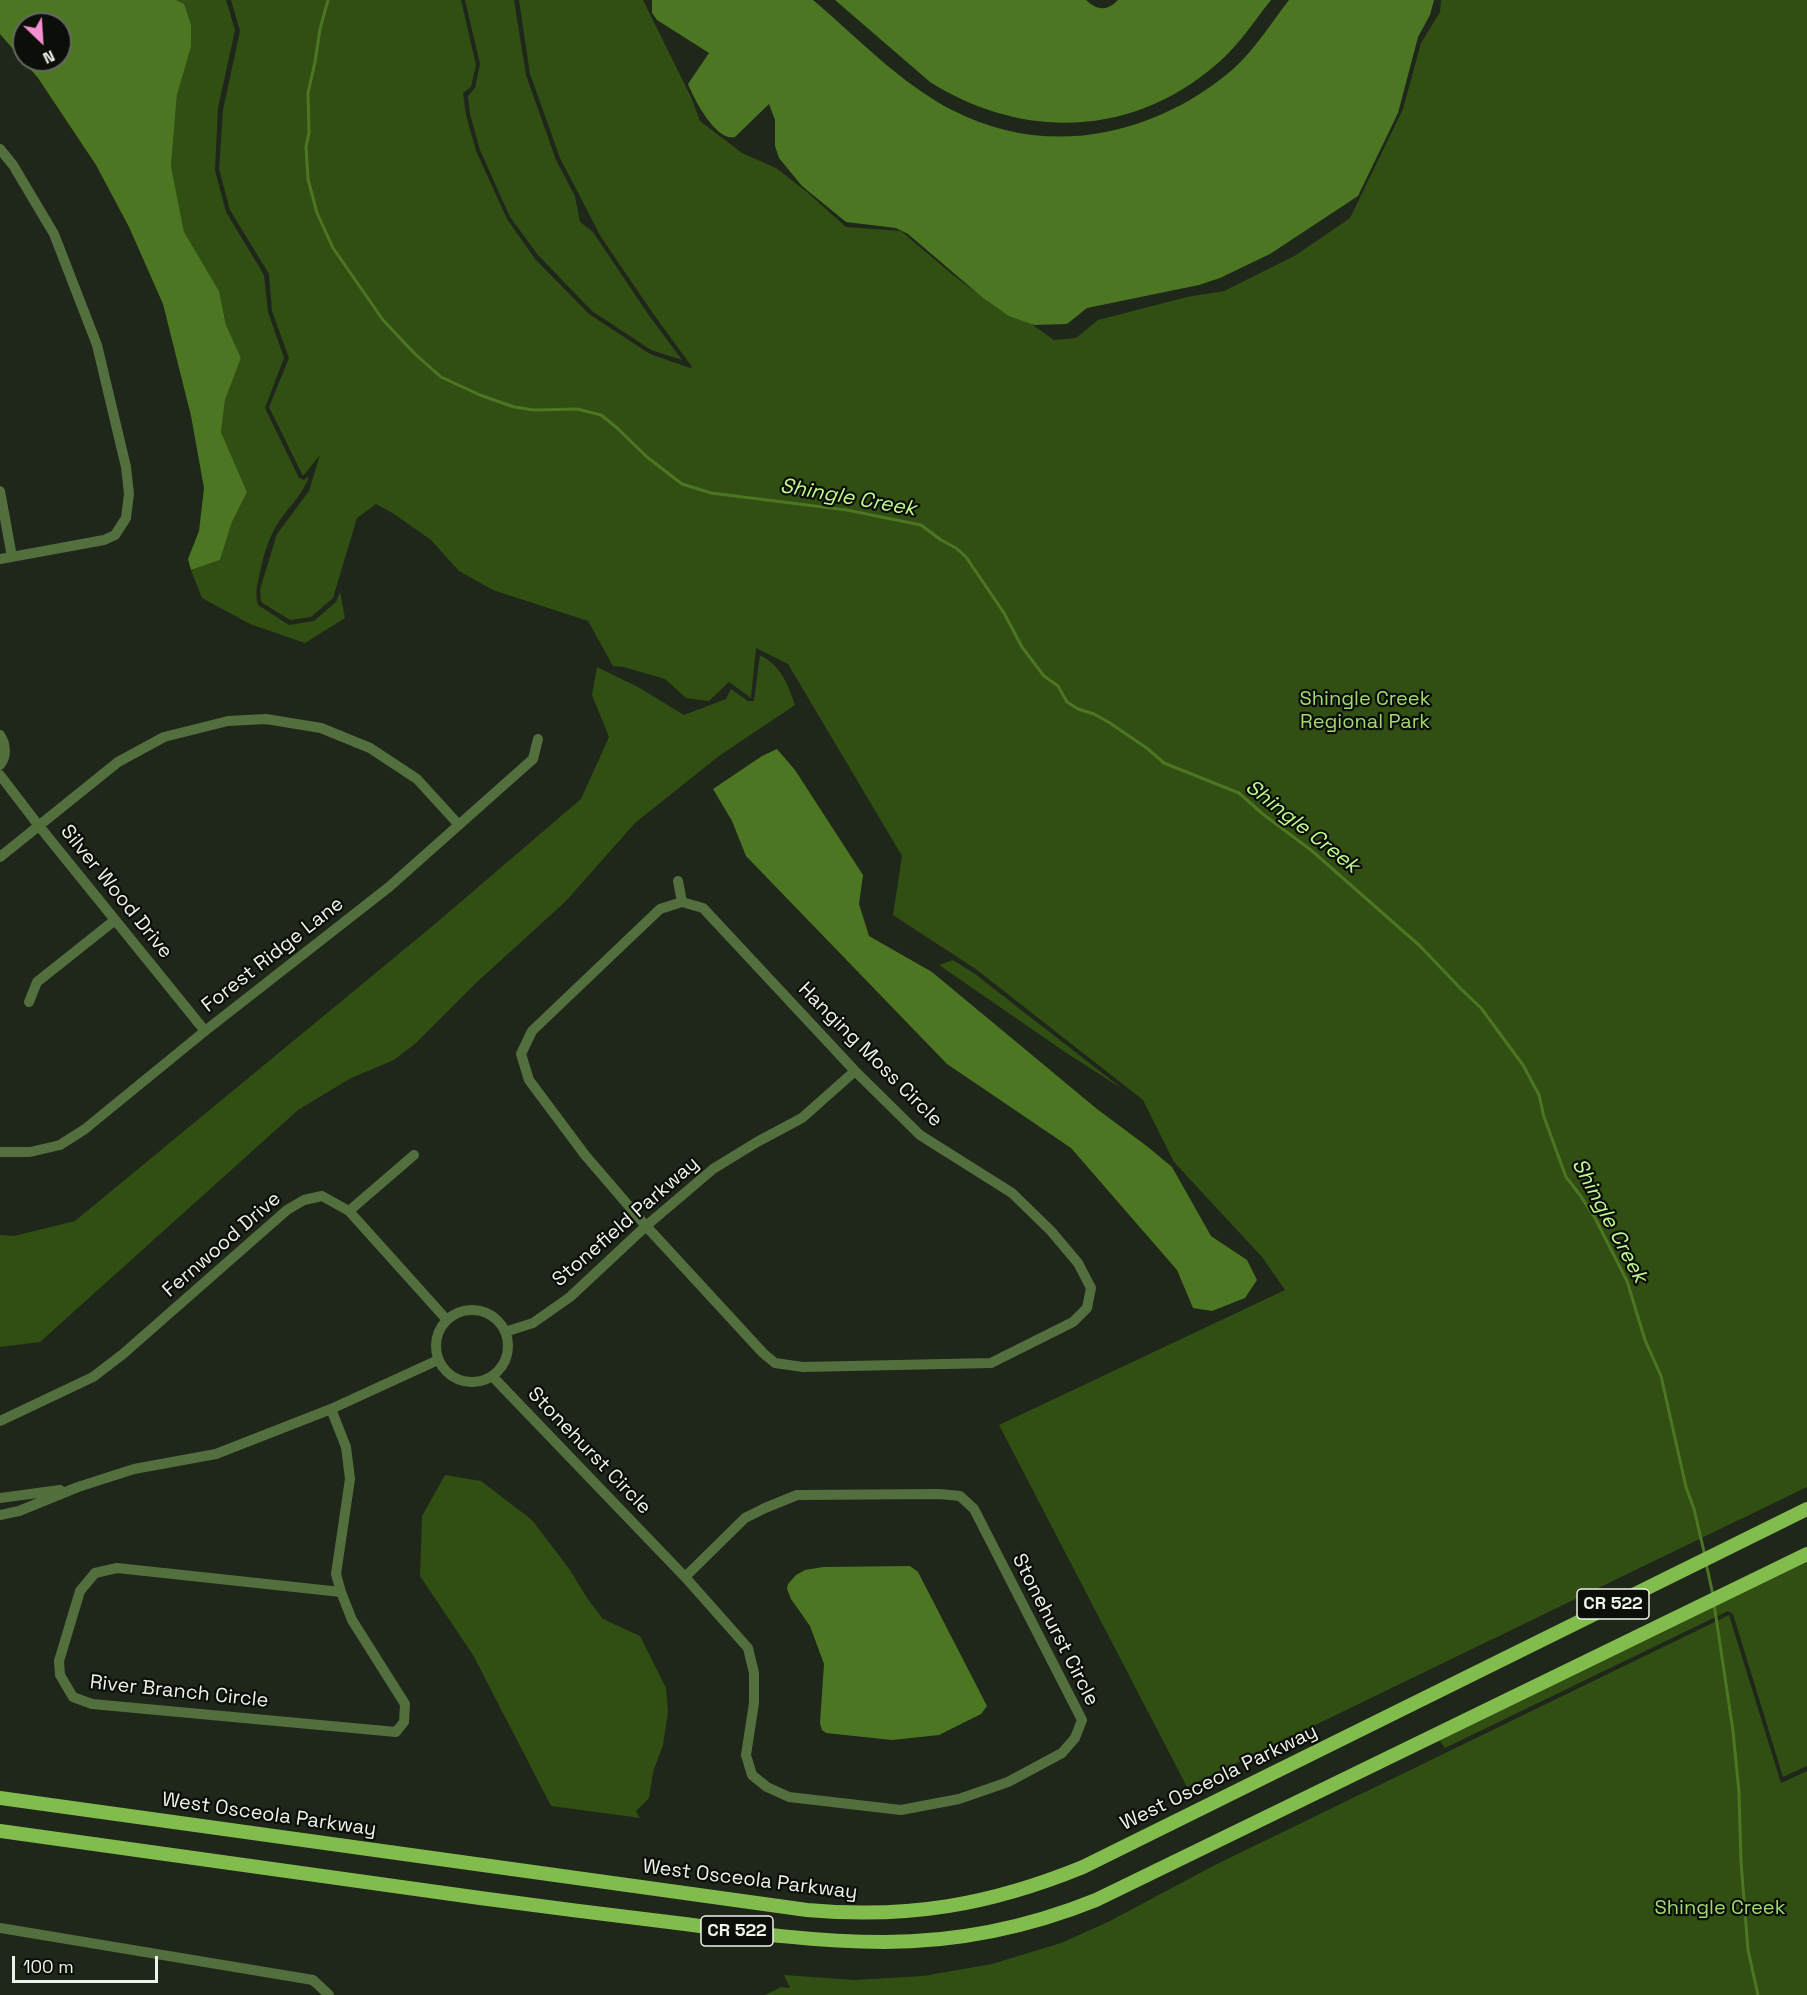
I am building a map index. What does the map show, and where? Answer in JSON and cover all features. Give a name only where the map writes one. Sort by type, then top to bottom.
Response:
[{"type":"main road","name":"West Osceola Parkway","points":[[0,1798],[795,1908],[846,1913],[885,1913],[930,1909],[1016,1892],[1083,1867],[1807,1509]]},
{"type":"main road","name":"CR 522","points":[[0,1831],[733,1931],[839,1941],[926,1941],[960,1937],[1019,1926],[1096,1900],[1807,1554]]},
{"type":"street","points":[[0,149],[13,165],[54,234],[97,345],[126,467],[129,494],[126,518],[115,535],[104,540],[0,559]]},
{"type":"street","points":[[0,491],[12,557]]},
{"type":"street","points":[[0,857],[118,762],[164,737],[228,721],[266,719],[321,728],[370,748],[417,779],[459,825]]},
{"type":"street","points":[[0,735],[5,749],[0,765]]},
{"type":"street","name":"Forest Ridge Lane","points":[[0,1152],[30,1152],[60,1145],[85,1129],[205,1031],[389,887],[533,759],[538,739]]},
{"type":"street","name":"Silver Wood Drive","points":[[0,775],[205,1031]]},
{"type":"street","points":[[678,881],[682,902]]},
{"type":"street","name":"Hanging Moss Circle","points":[[682,902],[703,908],[855,1071],[920,1135],[1012,1193],[1078,1263],[1091,1288],[1087,1308],[1073,1322],[991,1363],[802,1367],[775,1363],[763,1353],[646,1226],[585,1155],[529,1080],[521,1054],[532,1031],[660,909],[682,902]]},
{"type":"street","points":[[29,1002],[37,982],[115,920]]},
{"type":"street","name":"Stonefield Parkway","points":[[506,1332],[533,1323],[570,1297],[646,1226],[713,1169],[802,1118],[855,1071]]},
{"type":"street","points":[[349,1211],[414,1155]]},
{"type":"street","name":"Fernwood Drive","points":[[0,1420],[93,1377],[123,1354],[287,1210],[304,1200],[322,1197],[349,1211],[447,1320]]},
{"type":"street","points":[[461,1311],[483,1312],[499,1323],[506,1332],[508,1345],[502,1366],[492,1376],[480,1382],[470,1383],[458,1380],[446,1373],[438,1360],[435,1350],[436,1337],[447,1320],[461,1311]]},
{"type":"street","points":[[0,1515],[19,1511],[78,1487],[134,1469],[216,1454],[331,1409],[438,1360]]},
{"type":"street","name":"Stonehurst Circle","points":[[492,1376],[685,1577],[748,1648],[754,1673],[754,1702],[746,1755],[752,1775],[767,1787],[789,1797],[901,1810],[959,1799],[1008,1782],[1062,1753],[1075,1738],[1082,1720],[974,1509],[960,1496],[939,1494],[797,1495],[745,1518],[685,1577]]},
{"type":"street","name":"River Branch Circle","points":[[331,1409],[346,1447],[350,1479],[336,1574],[340,1592],[352,1620],[405,1704],[404,1722],[396,1732],[92,1704],[73,1697],[60,1675],[59,1661],[80,1591],[95,1573],[117,1568],[340,1592]]},
{"type":"street","points":[[0,1498],[78,1487]]},
{"type":"street","points":[[0,1928],[313,1980],[329,1995]]},
{"type":"green space","points":[[176,0],[226,0],[235,30],[218,108],[215,170],[226,212],[264,275],[268,312],[284,358],[265,408],[299,478],[304,480],[309,476],[302,491],[277,524],[266,548],[257,587],[258,605],[289,625],[314,621],[336,602],[340,592],[345,618],[305,643],[250,624],[202,598],[191,570],[220,560],[232,522],[247,492],[221,432],[225,400],[241,358],[226,325],[219,291],[184,233],[171,166],[177,95],[191,47],[191,24],[184,5]]},
{"type":"green space","name":"Shingle Creek Regional Park","points":[[231,0],[461,0],[476,65],[471,87],[463,93],[466,115],[476,151],[507,219],[535,259],[589,314],[650,354],[690,368],[692,367],[601,237],[560,158],[530,74],[519,0],[643,0],[691,97],[700,121],[742,153],[776,168],[846,227],[901,231],[993,305],[1030,323],[1054,340],[1076,338],[1098,320],[1187,297],[1224,291],[1296,255],[1350,218],[1403,109],[1421,43],[1440,12],[1441,0],[1807,0],[1807,1487],[1187,1787],[999,1425],[1285,1290],[1262,1257],[1174,1162],[1143,1100],[977,970],[893,915],[902,856],[788,664],[756,648],[751,698],[729,682],[709,701],[686,698],[665,679],[613,666],[588,621],[493,590],[459,571],[431,540],[376,504],[357,518],[333,598],[311,617],[290,620],[261,602],[260,589],[277,534],[309,491],[320,455],[303,476],[269,407],[289,358],[272,311],[269,274],[230,210],[219,169],[223,110],[240,31]]},
{"type":"green space","points":[[465,0],[514,0],[526,75],[556,160],[575,196],[580,222],[593,232],[682,360],[651,350],[592,311],[538,255],[510,217],[480,150],[470,114],[468,96],[475,88],[480,64]]},
{"type":"green space","points":[[760,655],[778,670],[795,705],[719,756],[635,823],[565,902],[477,982],[416,1043],[394,1060],[351,1078],[298,1110],[40,1342],[0,1347],[0,1235],[14,1236],[75,1221],[435,924],[581,799],[609,737],[592,695],[597,667],[638,687],[684,715],[726,699],[731,689],[748,701],[754,701]]},
{"type":"green space","points":[[953,960],[975,974],[1124,1090],[939,965]]},
{"type":"green space","points":[[445,1475],[481,1481],[532,1520],[603,1619],[640,1636],[666,1688],[668,1712],[663,1745],[653,1772],[649,1798],[636,1811],[640,1818],[551,1806],[473,1655],[420,1576],[422,1516]]},
{"type":"green space","points":[[1807,1560],[1807,1766],[1783,1777],[1733,1614],[1728,1611],[1445,1748],[1439,1740]]},
{"type":"green space","points":[[1729,1615],[1781,1783],[1807,1771],[1807,1995],[765,1995],[781,1987],[790,1988],[784,1975],[854,1980],[923,1976],[992,1964],[1061,1943],[1108,1922],[1215,1865]]},
{"type":"shaded area","points":[[0,0],[176,0],[184,4],[191,24],[191,47],[177,95],[171,166],[184,232],[219,291],[226,325],[241,358],[225,400],[221,432],[247,492],[232,522],[220,560],[191,570],[188,559],[199,531],[204,488],[191,416],[163,304],[129,227],[96,165],[33,72],[72,72],[72,12],[12,12],[12,48],[0,34]]},
{"type":"shaded area","points":[[652,0],[813,0],[897,74],[952,110],[988,125],[1024,134],[1061,137],[1098,133],[1133,125],[1168,111],[1201,93],[1240,62],[1255,46],[1289,0],[1434,0],[1430,15],[1418,37],[1398,113],[1358,196],[1270,254],[1220,278],[1199,285],[1087,308],[1067,324],[1034,325],[1009,316],[983,298],[908,234],[896,228],[846,222],[802,186],[779,158],[775,146],[775,120],[769,104],[735,137],[728,137],[720,133],[707,118],[688,84],[709,53],[657,20],[652,13]]},
{"type":"shaded area","points":[[835,0],[1086,0],[1098,8],[1106,8],[1118,0],[1271,0],[1226,56],[1185,87],[1151,105],[1115,117],[1078,122],[1040,121],[1003,114],[966,101],[930,82]]},
{"type":"shaded area","points":[[777,749],[795,770],[863,875],[859,904],[869,936],[932,972],[1097,1109],[1172,1167],[1211,1236],[1247,1260],[1257,1280],[1245,1298],[1212,1311],[1193,1308],[1177,1270],[1071,1148],[947,1064],[746,856],[732,821],[713,789],[762,756]]},
{"type":"shaded area","points":[[910,1566],[918,1572],[987,1706],[981,1714],[939,1735],[892,1740],[826,1733],[822,1730],[820,1723],[824,1664],[810,1626],[791,1599],[787,1589],[788,1584],[796,1575],[805,1570],[823,1567]]},
{"type":"waterway","name":"Shingle Creek","points":[[328,0],[308,93],[309,133],[306,147],[308,179],[317,213],[333,248],[383,320],[415,354],[441,377],[480,395],[514,407],[534,410],[577,409],[601,415],[647,457],[682,484],[711,493],[847,510],[921,525],[966,557],[1004,613],[1022,647],[1044,676],[1058,686],[1067,702],[1110,723],[1164,763],[1239,793],[1311,850],[1420,946],[1481,1008],[1523,1065],[1539,1095],[1544,1117],[1566,1177],[1595,1218],[1627,1281],[1645,1340],[1661,1376],[1686,1487],[1694,1509],[1705,1556]]},
{"type":"waterway","name":"Shingle Creek","points":[[1706,1563],[1713,1595]]},
{"type":"waterway","name":"Shingle Creek","points":[[1714,1604],[1733,1731],[1739,1792],[1741,1862],[1748,1950],[1758,1995]]}]
